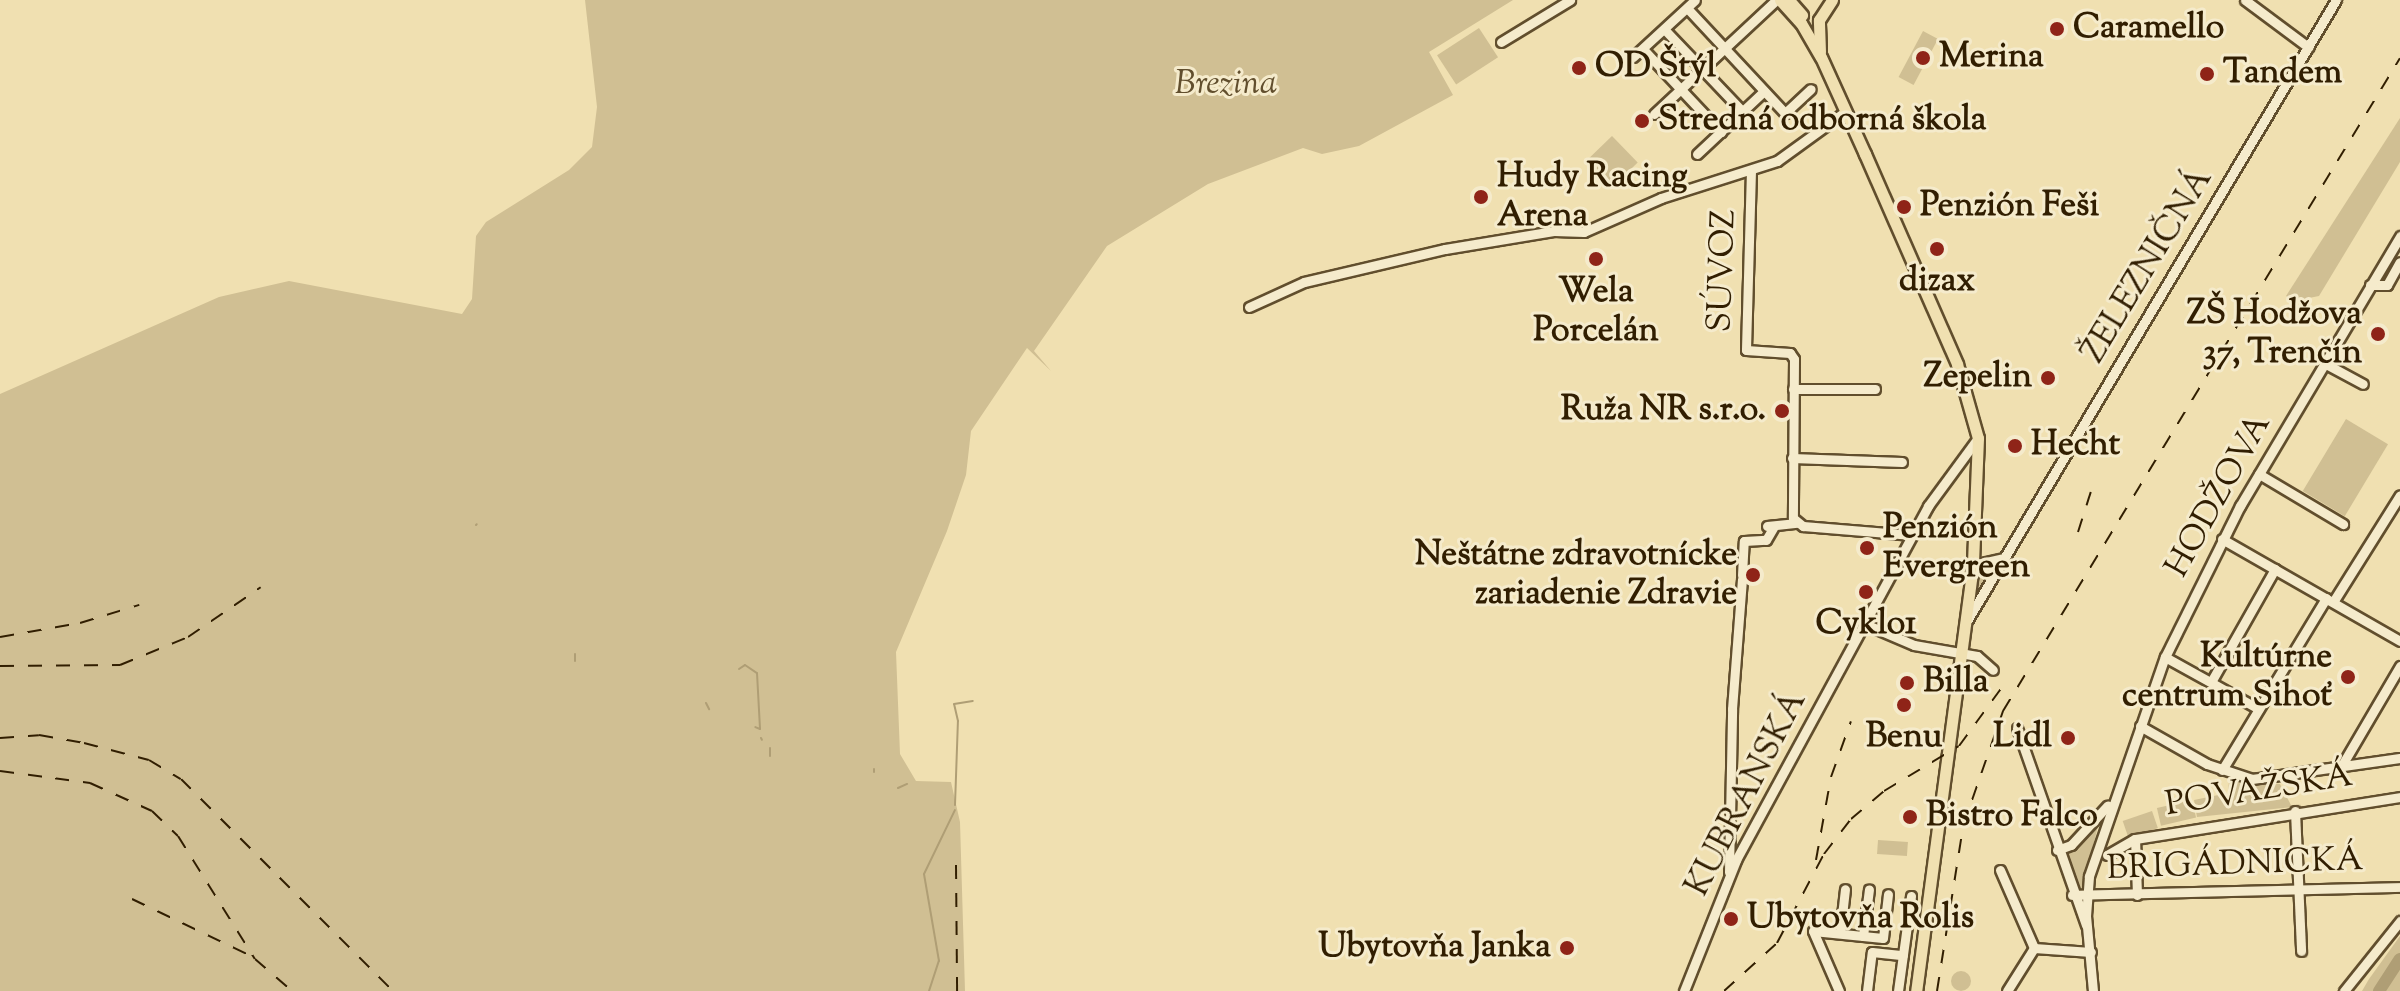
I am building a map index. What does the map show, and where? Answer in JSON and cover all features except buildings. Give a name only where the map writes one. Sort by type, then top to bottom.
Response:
[{"type":"main road","points":[[1777,1],[1816,42]]},
{"type":"main road","points":[[1816,42],[1792,4],[1827,2]]},
{"type":"main road","points":[[1827,2],[1814,26],[1821,57],[1957,364],[1978,438],[1973,565],[1916,991]]},
{"type":"street","points":[[1501,42],[1570,0]]},
{"type":"street","points":[[1633,57],[1695,0]]},
{"type":"street","points":[[2245,0],[2308,47]]},
{"type":"street","name":"ŽELEZNIČNÁ","points":[[1965,624],[2336,0]]},
{"type":"street","points":[[1654,114],[1777,1]]},
{"type":"street","points":[[1687,8],[1785,113],[1811,89]]},
{"type":"street","points":[[1664,29],[1742,111]]},
{"type":"street","points":[[1643,49],[1721,132]]},
{"type":"street","points":[[1697,154],[1764,91]]},
{"type":"street","points":[[1249,307],[1304,282],[1445,249],[1539,232],[1584,232],[1661,198],[1794,153],[1846,111]]},
{"type":"street","name":"SÚVOZ","points":[[1751,170],[1746,350],[1790,353],[1793,389],[1791,512],[1797,523]]},
{"type":"street","name":"HODŽOVA","points":[[2088,928],[2087,895],[2094,855],[2165,657],[2222,539],[2400,236]]},
{"type":"street","points":[[2370,285],[2387,285],[2400,262]]},
{"type":"street","points":[[2324,363],[2363,384]]},
{"type":"street","points":[[1793,389],[1875,389]]},
{"type":"street","name":"KUBRANSKÁ","points":[[1684,991],[1729,875],[1912,535],[1978,438]]},
{"type":"street","points":[[1792,458],[1816,463],[1902,462]]},
{"type":"street","points":[[2259,474],[2343,524]]},
{"type":"street","points":[[2222,770],[2329,600],[2400,495]]},
{"type":"street","points":[[1729,875],[1732,709],[1744,541],[1766,540],[1770,526],[1797,523],[1912,535]]},
{"type":"street","points":[[2222,539],[2400,641]]},
{"type":"street","points":[[1973,565],[2004,558]]},
{"type":"street","points":[[2211,682],[2275,569]]},
{"type":"street","points":[[1865,624],[1914,645],[1977,656],[1993,670]]},
{"type":"street","points":[[2165,657],[2259,709]]},
{"type":"street","points":[[2342,765],[2400,666]]},
{"type":"street","name":"POVAŽSKÁ","points":[[2140,726],[2222,770],[2252,779],[2400,758]]},
{"type":"street","points":[[2017,728],[2072,895],[2088,928],[2093,991]]},
{"type":"street","name":"HODŽOVA","points":[[2057,850],[2087,831],[2114,796]]},
{"type":"street","name":"POVAŽSKÁ","points":[[2137,895],[2135,839],[2295,811],[2400,797]]},
{"type":"street","points":[[2295,811],[2301,951]]},
{"type":"street","points":[[2107,855],[2135,839]]},
{"type":"street","points":[[2000,870],[2034,948]]},
{"type":"street","name":"BRIGÁDNICKÁ","points":[[2072,895],[2400,887]]},
{"type":"street","points":[[1840,933],[1845,889]]},
{"type":"street","points":[[1863,936],[1869,889]]},
{"type":"street","points":[[1835,990],[1810,929],[1883,938],[1888,894]]},
{"type":"street","points":[[1898,991],[1911,896]]},
{"type":"street","points":[[2344,991],[2400,921]]},
{"type":"street","points":[[2034,948],[2091,952]]},
{"type":"street","points":[[2007,991],[2034,948]]},
{"type":"street","points":[[1867,991],[1872,952],[1903,955]]},
{"type":"green space","name":"Brezina","points":[[585,0],[1513,0],[1429,52],[1453,95],[1359,146],[1322,154],[1303,148],[1208,184],[1107,246],[1034,351],[1051,371],[1027,348],[971,431],[966,475],[947,531],[896,652],[900,754],[916,781],[951,782],[960,822],[965,991],[0,991],[0,394],[219,297],[289,281],[462,314],[472,299],[476,236],[486,222],[569,170],[592,147],[597,107]]},
{"type":"green space","points":[[1479,28],[1498,57],[1456,85],[1437,55]]},
{"type":"green space","points":[[1923,31],[1938,39],[1914,85],[1899,77]]},
{"type":"green space","points":[[2400,118],[2400,162],[2319,296],[2294,301],[2286,296]]},
{"type":"green space","points":[[1612,136],[1638,163],[1611,188],[1585,162]]},
{"type":"green space","points":[[2346,419],[2388,444],[2345,516],[2303,491]]},
{"type":"green space","points":[[1992,566],[1993,569],[1975,601],[1978,569]]},
{"type":"green space","points":[[2229,781],[2280,784],[2292,807],[2197,817],[2194,800],[2228,793]]},
{"type":"green space","points":[[2192,800],[2196,818],[2161,826],[2157,808]]},
{"type":"green space","points":[[2152,811],[2158,828],[2129,838],[2123,821]]},
{"type":"green space","points":[[2098,826],[2082,891],[2078,892],[2066,869],[2068,854]]},
{"type":"green space","points":[[1878,840],[1908,842],[1907,856],[1877,854]]},
{"type":"green space","points":[[2400,936],[2400,991],[2362,991],[2369,979]]},
{"type":"green space","points":[[1961,971],[1968,974],[1971,981],[1968,988],[1961,991],[1954,988],[1951,981],[1954,974]]},
{"type":"waterway","points":[[575,654],[575,661]]},
{"type":"waterway","points":[[739,669],[745,665],[757,673],[760,729],[755,727]]},
{"type":"waterway","points":[[955,805],[958,721],[954,704],[973,701]]},
{"type":"waterway","points":[[706,703],[709,709]]},
{"type":"waterway","points":[[770,748],[770,756]]},
{"type":"waterway","points":[[898,788],[907,784]]},
{"type":"waterway","points":[[929,991],[939,961],[924,874],[955,810]]},
{"type":"waterway","points":[[2379,991],[2400,959]]},
{"type":"railway","points":[[1937,991],[1963,826],[2003,711],[2400,58]]},
{"type":"railway","points":[[2078,532],[2092,488]]},
{"type":"railway","points":[[0,666],[120,665],[188,637],[261,587]]},
{"type":"railway","points":[[0,637],[80,623],[139,605]]},
{"type":"railway","points":[[1724,991],[1777,943],[1824,854],[1851,819],[1884,791],[1959,746],[2008,679]]},
{"type":"railway","points":[[1816,860],[1831,777],[1851,721]]},
{"type":"railway","points":[[0,738],[39,735],[84,743],[149,760],[181,779],[393,991]]},
{"type":"railway","points":[[0,771],[90,783],[152,811],[178,836],[255,959],[292,991]]},
{"type":"railway","points":[[956,865],[957,991]]},
{"type":"railway","points":[[132,899],[249,955]]},
{"type":"place","name":"Caramello","points":[[2057,29]]},
{"type":"place","name":"Merina","points":[[1923,58]]},
{"type":"place","name":"OD Štýl","points":[[1579,68]]},
{"type":"place","name":"Tandem","points":[[2207,74]]},
{"type":"place","name":"Stredná odborná škola","points":[[1642,121]]},
{"type":"place","name":"Hudy Racing Arena","points":[[1481,197]]},
{"type":"place","name":"Penzión Feši","points":[[1904,207]]},
{"type":"place","name":"dizax","points":[[1937,249]]},
{"type":"place","name":"Wela Porcelán","points":[[1596,259]]},
{"type":"place","name":"ZŠ Hodžova 37, Trenčín","points":[[2378,334]]},
{"type":"place","name":"Zepelin","points":[[2048,378]]},
{"type":"place","name":"Ruža NR s.r.o.","points":[[1782,411]]},
{"type":"place","name":"Hecht","points":[[2015,446]]},
{"type":"place","name":"Penzión Evergreen","points":[[1867,548]]},
{"type":"place","name":"Neštátne zdravotnícke zariadenie Zdravie","points":[[1753,575]]},
{"type":"place","name":"Cyklo1","points":[[1866,592]]},
{"type":"place","name":"Kultúrne centrum Sihoť","points":[[2348,677]]},
{"type":"place","name":"Billa","points":[[1907,683]]},
{"type":"place","name":"Benu","points":[[1904,705]]},
{"type":"place","name":"Lidl","points":[[2068,738]]},
{"type":"place","name":"Bistro Falco","points":[[1910,817]]},
{"type":"place","name":"Ubytovňa Rolis","points":[[1731,919]]},
{"type":"place","name":"Ubytovňa Janka","points":[[1567,948]]}]
